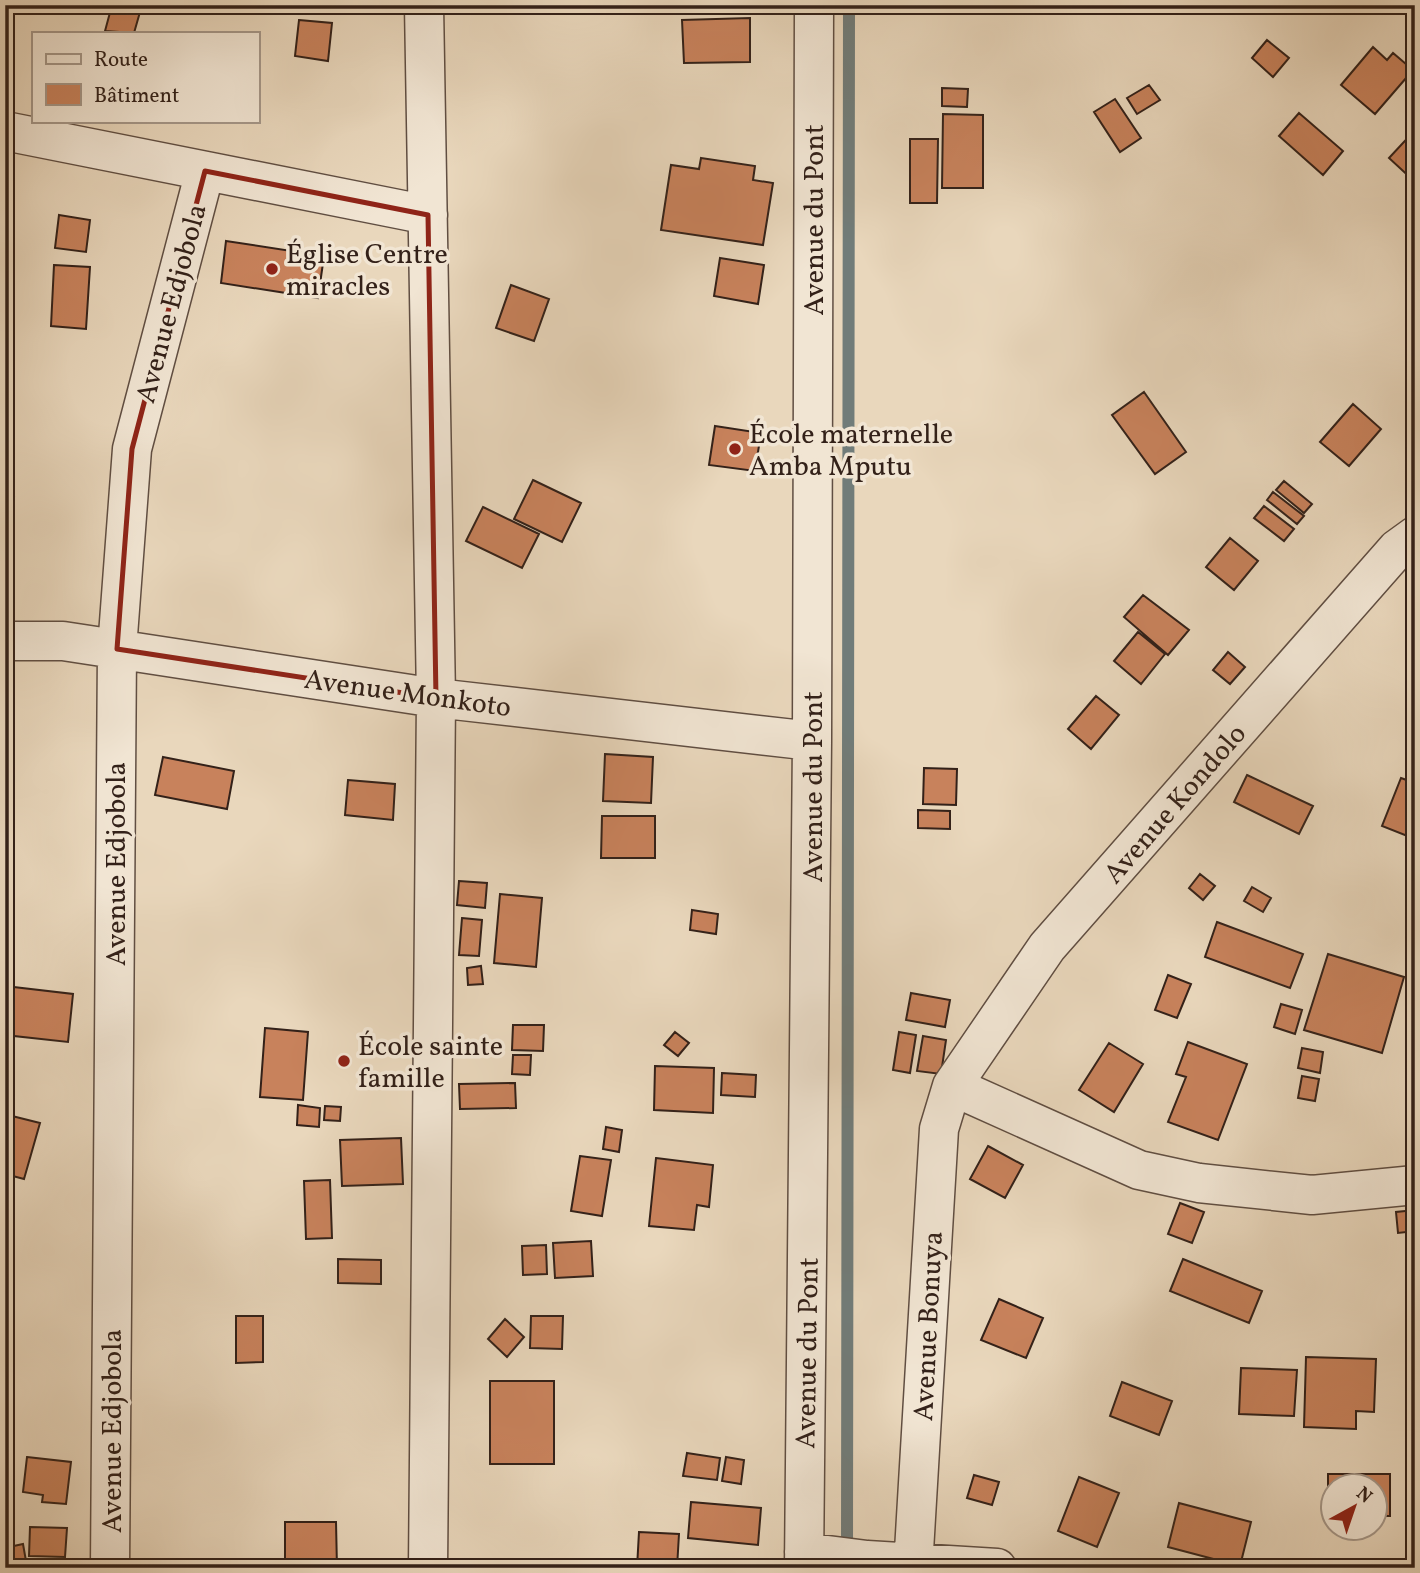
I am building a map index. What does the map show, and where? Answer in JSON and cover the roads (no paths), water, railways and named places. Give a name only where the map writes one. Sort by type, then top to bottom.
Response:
[{"type":"street","points":[[424,5],[436,698],[428,1568]]},
{"type":"street","name":"Avenue du Pont","points":[[812,1558],[814,5]]},
{"type":"street","points":[[5,131],[428,215]]},
{"type":"street","name":"Avenue Edjobola","points":[[110,1568],[117,649],[132,449],[205,171]]},
{"type":"street","name":"Avenue Kondolo","points":[[952,1086],[1047,947],[1397,548],[1415,536]]},
{"type":"street","name":"Avenue Monkoto","points":[[5,641],[63,641],[436,698],[812,741]]},
{"type":"street","points":[[952,1086],[1139,1170],[1199,1183],[1312,1195],[1415,1185]]},
{"type":"street","name":"Avenue Bonuya","points":[[913,1564],[939,1129],[952,1086]]},
{"type":"street","points":[[812,1558],[997,1568]]},
{"type":"waterway","points":[[847,1553],[849,5]]},
{"type":"place","name":"Église Centre miracles","points":[[272,269]]},
{"type":"place","name":"École maternelle Amba Mputu","points":[[735,449]]},
{"type":"place","name":"École sainte famille","points":[[344,1061]]}]
